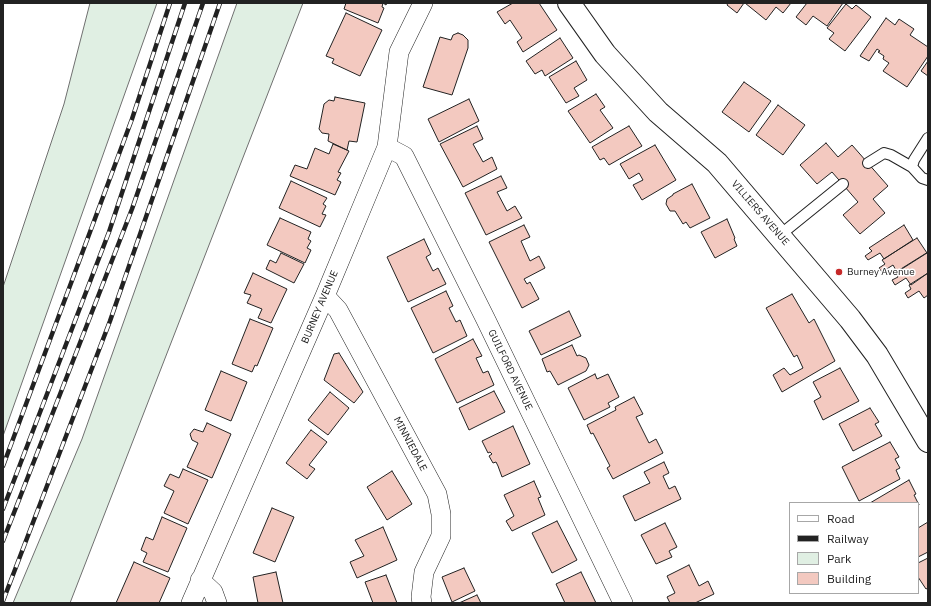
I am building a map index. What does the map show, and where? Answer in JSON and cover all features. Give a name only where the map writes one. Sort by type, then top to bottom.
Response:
[{"type":"street","name":"BURNEY AVENUE","points":[[191,603],[326,296],[387,147],[399,52],[423,3]]},
{"type":"street","name":"VILLIERS AVENUE","points":[[569,3],[610,60],[658,112],[717,163],[850,318],[877,355],[928,441]]},
{"type":"street","name":"GUILFORD AVENUE","points":[[387,147],[404,156],[486,320],[623,603]]},
{"type":"street","name":"MINNIEDALE","points":[[326,296],[338,310],[437,494],[441,514],[441,536],[424,572],[421,597],[422,603]]},
{"type":"street","points":[[200,580],[213,592],[217,603]]},
{"type":"lane","points":[[912,167],[914,160],[928,138]]},
{"type":"lane","points":[[868,163],[884,153],[891,155],[912,167],[922,178],[928,180]]},
{"type":"lane","points":[[780,235],[843,184]]},
{"type":"green space","points":[[90,3],[157,3],[3,436],[3,287],[64,104]]},
{"type":"green space","points":[[237,3],[303,3],[70,603],[13,603],[82,439]]},
{"type":"building","points":[[346,3],[383,3],[382,7],[384,8],[378,23],[344,9]]},
{"type":"building","points":[[513,3],[539,3],[557,30],[523,52],[517,42],[522,38],[510,20],[505,24],[497,12]]},
{"type":"building","points":[[728,3],[744,3],[737,13],[727,5]]},
{"type":"building","points":[[745,3],[791,3],[783,13],[776,7],[766,20]]},
{"type":"building","points":[[807,3],[843,3],[827,26],[813,16],[806,25],[796,17]]},
{"type":"building","points":[[846,4],[852,9],[856,5],[871,17],[845,51],[829,39],[834,33],[827,28]]},
{"type":"building","points":[[346,13],[382,30],[360,76],[332,63],[334,59],[326,56]]},
{"type":"building","points":[[886,18],[895,25],[899,19],[914,29],[910,35],[928,47],[928,56],[907,87],[883,71],[889,63],[883,59],[884,56],[878,52],[880,51],[877,49],[869,61],[860,56]]},
{"type":"building","points":[[458,33],[463,35],[468,40],[468,48],[452,95],[423,87],[440,37],[451,40],[453,35]]},
{"type":"building","points":[[560,38],[573,58],[545,76],[542,70],[535,74],[526,61]]},
{"type":"building","points":[[576,61],[587,80],[574,88],[579,96],[566,103],[549,77]]},
{"type":"building","points":[[928,61],[928,76],[921,71]]},
{"type":"building","points":[[744,82],[771,101],[749,132],[722,112]]},
{"type":"building","points":[[596,94],[605,107],[600,110],[613,128],[590,143],[568,111]]},
{"type":"building","points":[[335,97],[365,103],[357,142],[349,141],[347,150],[328,141],[329,134],[322,133],[319,129],[324,104],[329,100],[334,101]]},
{"type":"building","points":[[469,99],[479,121],[439,142],[428,119]]},
{"type":"building","points":[[778,105],[805,125],[783,155],[756,135]]},
{"type":"building","points":[[477,126],[483,139],[473,144],[483,162],[492,157],[497,169],[463,187],[440,144]]},
{"type":"building","points":[[629,126],[642,146],[609,165],[604,158],[600,160],[592,147]]},
{"type":"building","points":[[826,143],[838,157],[852,145],[888,186],[873,199],[885,213],[860,234],[843,215],[858,202],[832,172],[817,184],[800,165]]},
{"type":"building","points":[[333,144],[349,151],[338,172],[341,173],[337,180],[341,182],[335,195],[290,176],[295,165],[307,169],[315,148],[329,154]]},
{"type":"building","points":[[655,145],[676,180],[642,200],[633,185],[643,180],[639,173],[629,179],[620,164]]},
{"type":"building","points":[[501,176],[507,188],[497,192],[507,211],[515,206],[522,218],[486,235],[465,193]]},
{"type":"building","points":[[291,181],[327,198],[323,204],[326,206],[322,214],[326,215],[320,227],[279,208]]},
{"type":"building","points":[[692,184],[710,218],[690,228],[686,222],[683,224],[675,211],[670,211],[666,204],[667,199],[673,194]]},
{"type":"building","points":[[280,218],[311,232],[308,239],[311,241],[307,248],[311,250],[305,263],[267,245]]},
{"type":"building","points":[[727,219],[737,246],[715,258],[701,232]]},
{"type":"building","points":[[524,225],[530,237],[521,241],[530,261],[539,256],[545,268],[524,279],[527,284],[530,282],[539,299],[522,308],[489,242]]},
{"type":"building","points":[[904,225],[913,240],[884,259],[880,253],[868,260],[865,256],[872,251],[869,248]]},
{"type":"building","points":[[917,238],[927,253],[897,272],[893,265],[882,272],[879,268],[885,264],[882,260]]},
{"type":"building","points":[[424,239],[431,254],[426,257],[433,271],[438,268],[446,284],[408,302],[387,257]]},
{"type":"building","points":[[928,252],[928,273],[911,285],[906,278],[895,285],[892,280],[898,277],[896,272]]},
{"type":"building","points":[[281,253],[304,264],[294,283],[266,269],[270,260],[276,263]]},
{"type":"building","points":[[253,273],[287,289],[271,323],[258,318],[262,309],[247,303],[251,295],[244,293]]},
{"type":"building","points":[[928,273],[928,295],[924,298],[919,291],[908,298],[905,293],[911,289],[909,285]]},
{"type":"building","points":[[446,291],[453,306],[449,308],[456,322],[460,320],[467,336],[433,353],[411,308]]},
{"type":"building","points":[[792,294],[809,323],[814,319],[835,361],[782,392],[773,375],[784,368],[790,375],[803,368],[797,355],[794,357],[766,308]]},
{"type":"building","points":[[569,311],[581,336],[541,355],[529,331]]},
{"type":"building","points":[[250,319],[273,328],[257,366],[255,365],[252,372],[232,364]]},
{"type":"building","points":[[473,339],[482,356],[476,358],[483,373],[488,371],[494,385],[457,403],[435,359]]},
{"type":"building","points":[[572,345],[577,356],[579,355],[586,358],[589,365],[586,371],[558,385],[550,371],[547,372],[542,359]]},
{"type":"building","points":[[339,353],[363,392],[354,403],[324,380],[334,354]]},
{"type":"building","points":[[840,368],[859,401],[823,420],[814,401],[821,397],[813,382]]},
{"type":"building","points":[[221,371],[247,382],[231,421],[205,410]]},
{"type":"building","points":[[595,374],[597,379],[608,374],[619,397],[608,403],[610,407],[584,420],[568,388]]},
{"type":"building","points":[[494,391],[505,412],[469,430],[459,408]]},
{"type":"building","points":[[330,392],[349,408],[328,435],[308,420]]},
{"type":"building","points":[[634,397],[643,414],[636,417],[649,443],[656,439],[663,453],[613,479],[607,468],[610,466],[593,433],[591,434],[587,425],[616,410],[615,407]]},
{"type":"building","points":[[870,408],[879,422],[875,424],[882,436],[853,451],[839,424]]},
{"type":"building","points":[[207,423],[231,434],[212,478],[187,467],[198,443],[192,440],[190,434],[194,429],[203,432]]},
{"type":"building","points":[[513,426],[530,464],[502,477],[496,462],[493,463],[489,456],[492,454],[490,452],[488,453],[482,441]]},
{"type":"building","points":[[311,430],[327,442],[309,465],[315,469],[307,479],[286,463]]},
{"type":"building","points":[[890,442],[899,457],[895,459],[900,468],[896,470],[900,479],[859,501],[842,467]]},
{"type":"building","points":[[664,462],[669,473],[663,476],[669,489],[675,486],[681,499],[635,521],[623,496],[650,483],[644,472]]},
{"type":"building","points":[[183,469],[208,480],[188,524],[164,513],[174,491],[164,486],[170,474],[179,478]]},
{"type":"building","points":[[392,471],[412,504],[387,520],[367,487]]},
{"type":"building","points":[[909,480],[916,494],[914,495],[918,502],[872,502]]},
{"type":"building","points":[[534,481],[541,497],[538,498],[545,515],[512,531],[506,521],[514,516],[504,495]]},
{"type":"building","points":[[272,508],[294,517],[275,562],[253,553]]},
{"type":"building","points":[[162,517],[187,528],[168,572],[143,562],[147,553],[141,550],[146,537],[153,540]]},
{"type":"building","points":[[557,521],[577,560],[552,573],[532,533]]},
{"type":"building","points":[[928,522],[928,552],[919,556],[919,527]]},
{"type":"building","points":[[665,523],[677,547],[669,551],[672,557],[656,564],[641,535]]},
{"type":"building","points":[[383,527],[397,560],[357,578],[350,562],[364,556],[355,540]]},
{"type":"building","points":[[928,558],[928,588],[926,589],[919,578],[919,562]]},
{"type":"building","points":[[134,562],[170,578],[159,603],[116,603]]},
{"type":"building","points":[[689,565],[699,586],[708,581],[714,594],[695,603],[670,603],[667,597],[675,593],[667,576]]},
{"type":"building","points":[[464,568],[475,591],[452,602],[442,577]]},
{"type":"building","points":[[276,572],[283,603],[258,603],[253,577]]},
{"type":"building","points":[[581,572],[596,603],[565,603],[556,584]]},
{"type":"building","points":[[386,575],[397,603],[373,603],[365,582]]},
{"type":"building","points":[[477,595],[481,603],[459,603]]},
{"type":"railway","points":[[3,466],[132,119],[170,3]]},
{"type":"railway","points":[[3,509],[109,232],[185,3]]},
{"type":"railway","points":[[3,541],[132,209],[203,3]]},
{"type":"railway","points":[[3,601],[110,321],[220,3]]},
{"type":"place","name":"Burney Avenue","points":[[839,272]]}]
